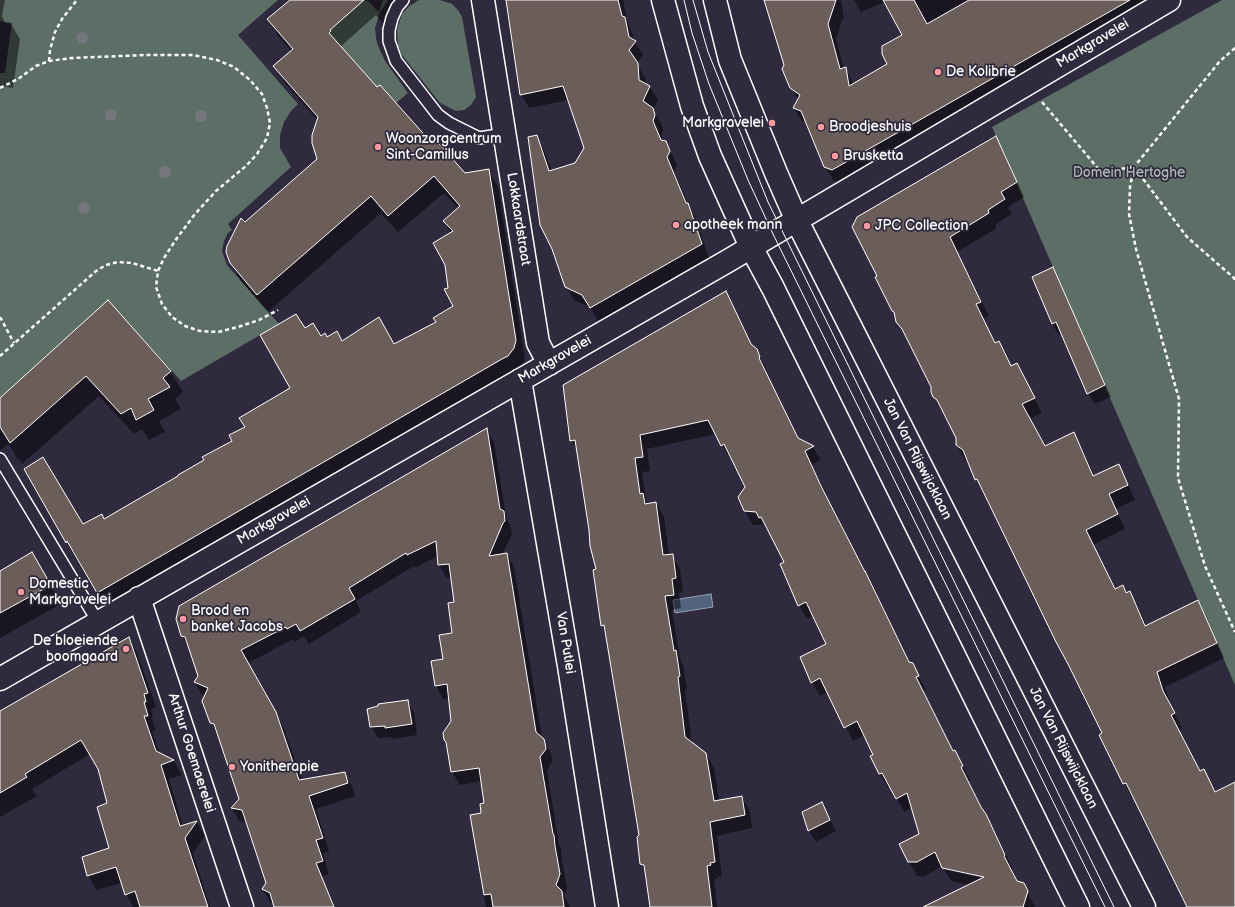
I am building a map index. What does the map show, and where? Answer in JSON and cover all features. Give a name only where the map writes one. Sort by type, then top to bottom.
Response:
[{"type":"street","name":"Lokkaardstraat","points":[[483,0],[538,343],[549,364]]},
{"type":"street","points":[[662,0],[695,113],[710,156],[751,247],[773,288],[1078,907]]},
{"type":"street","name":"Jan Van Rijswijcklaan","points":[[714,0],[730,60],[797,221],[1144,907]]},
{"type":"street","name":"Markgravelei","points":[[0,679],[797,221],[1169,0]]},
{"type":"street","name":"Van Putlei","points":[[520,380],[568,659],[607,907]]},
{"type":"street","name":"Arthur Goemaerelei","points":[[139,598],[242,907]]},
{"type":"lane","points":[[403,0],[392,18],[389,30],[390,41],[396,61],[438,115],[449,123],[479,138],[505,134]]},
{"type":"lane","points":[[0,459],[98,622]]},
{"type":"path","points":[[49,61],[50,50],[55,32],[62,19],[77,0]]},
{"type":"path","points":[[1235,48],[1220,61],[1134,167],[1130,186],[1129,214],[1136,249],[1179,399],[1178,478],[1205,566],[1235,632]]},
{"type":"path","points":[[0,88],[18,79],[36,66],[49,61],[79,58],[146,55],[193,55],[217,60],[234,67],[250,80],[262,94],[270,123],[267,138],[253,158],[216,192],[195,214],[177,238],[164,258],[158,271],[156,287],[162,304],[172,317],[185,326],[200,331],[218,332],[245,325],[259,320],[278,310]]},
{"type":"path","points":[[1024,86],[1040,100],[1101,172],[1134,167]]},
{"type":"path","points":[[1134,167],[1187,237],[1234,278],[1235,281]]},
{"type":"path","points":[[0,356],[96,271],[106,265],[118,262],[132,263],[158,271]]},
{"type":"path","points":[[0,317],[14,343]]},
{"type":"green space","points":[[0,0],[278,0],[238,35],[298,104],[291,111],[284,122],[280,135],[280,148],[291,167],[228,224],[232,230],[228,233],[224,241],[222,251],[227,265],[279,324],[181,381],[108,300],[0,398],[0,73],[5,73],[12,23],[0,21]]},
{"type":"green space","points":[[364,0],[368,1],[379,12],[383,0],[388,0],[380,12],[375,28],[378,46],[385,61],[408,93],[396,103],[380,85],[377,87],[329,33],[331,31],[330,30]]},
{"type":"green space","points":[[419,0],[440,0],[452,4],[462,17],[476,97],[471,105],[464,110],[456,111],[440,103],[402,55],[398,46],[397,30],[402,14],[408,7]]},
{"type":"green space","name":"Domein Hertoghe","points":[[1222,0],[1235,0],[1235,685],[992,127]]},
{"type":"water","points":[[711,594],[713,607],[675,613],[673,600]]},
{"type":"building","points":[[290,0],[364,0],[330,30],[331,31],[329,33],[377,87],[380,85],[430,141],[434,138],[465,173],[489,169],[516,340],[514,348],[508,356],[97,593],[67,541],[66,543],[24,469],[43,457],[83,524],[102,514],[104,519],[204,460],[202,457],[232,441],[229,435],[245,427],[239,418],[290,388],[260,335],[296,314],[305,328],[313,323],[321,336],[325,333],[327,337],[337,331],[342,341],[379,317],[394,344],[436,322],[433,318],[453,306],[444,289],[448,288],[445,265],[433,243],[453,231],[443,221],[460,206],[434,176],[388,216],[371,196],[257,295],[230,263],[226,252],[227,246],[241,218],[245,222],[317,159],[312,143],[312,135],[318,117],[273,66],[293,49],[267,19]]},
{"type":"building","points":[[506,0],[618,0],[622,16],[625,17],[629,37],[636,41],[629,50],[638,63],[639,80],[650,86],[643,101],[653,108],[655,115],[653,121],[661,140],[666,141],[670,151],[667,157],[686,203],[688,203],[702,244],[590,308],[582,295],[565,287],[552,249],[540,225],[528,137],[537,135],[549,171],[575,163],[584,148],[563,86],[520,95]]},
{"type":"building","points":[[764,0],[836,0],[828,24],[840,69],[846,67],[849,86],[887,64],[882,54],[882,46],[902,35],[883,0],[914,0],[927,24],[969,0],[1130,0],[832,170],[824,167],[801,111],[793,108],[800,95],[790,88],[782,69],[784,65]]},
{"type":"building","points":[[996,136],[1017,182],[1001,192],[1005,199],[988,210],[989,213],[950,237],[981,302],[976,304],[995,343],[999,341],[1011,366],[1017,363],[1035,398],[1022,404],[1045,446],[1074,432],[1093,476],[1119,464],[1128,485],[1109,494],[1118,514],[1086,530],[1115,589],[1123,585],[1126,593],[1130,591],[1145,626],[1198,600],[1217,643],[1157,672],[1163,691],[1175,713],[1171,715],[1200,771],[1204,769],[1215,792],[1235,782],[1235,907],[1187,907],[1126,783],[1123,784],[1099,735],[1102,733],[977,479],[975,480],[963,450],[956,445],[956,438],[937,400],[933,397],[931,387],[902,329],[896,322],[894,312],[892,311],[875,277],[877,276],[852,227],[857,217]]},
{"type":"building","points":[[1053,267],[1105,385],[1087,394],[1056,322],[1052,324],[1032,277]]},
{"type":"building","points":[[726,291],[751,344],[757,349],[759,358],[798,438],[814,446],[805,451],[821,486],[865,571],[909,662],[913,663],[919,676],[916,677],[953,751],[955,750],[963,766],[961,767],[986,814],[1005,855],[1004,856],[1017,881],[1024,883],[1028,891],[1023,907],[923,907],[984,877],[942,868],[935,852],[917,862],[908,862],[899,844],[919,834],[907,793],[896,799],[882,773],[879,774],[870,756],[873,755],[857,721],[844,728],[820,678],[811,683],[800,657],[826,644],[806,602],[798,606],[780,564],[784,562],[761,517],[759,518],[756,512],[744,511],[738,497],[745,487],[724,444],[721,446],[708,420],[640,435],[643,457],[635,458],[640,494],[643,493],[645,504],[656,502],[663,555],[673,554],[676,578],[672,579],[674,595],[665,596],[674,651],[676,650],[680,676],[678,677],[685,737],[706,753],[714,801],[742,796],[745,815],[710,822],[715,862],[710,863],[711,865],[707,866],[712,907],[650,907],[644,865],[640,864],[637,837],[639,835],[604,625],[601,626],[593,570],[596,569],[590,546],[589,530],[575,440],[570,441],[563,385]]},
{"type":"building","points":[[108,300],[171,371],[163,378],[170,387],[148,399],[154,410],[136,420],[131,408],[121,414],[86,376],[10,443],[0,427],[0,398]]},
{"type":"building","points":[[487,428],[500,509],[504,511],[505,521],[489,556],[507,553],[536,732],[544,739],[546,749],[540,757],[560,874],[556,885],[562,891],[564,907],[493,907],[491,894],[484,895],[470,815],[481,813],[480,804],[484,803],[479,768],[451,772],[443,733],[451,721],[447,684],[435,686],[431,661],[443,659],[439,635],[452,633],[448,603],[454,602],[449,564],[438,565],[436,541],[407,555],[406,553],[349,588],[355,599],[300,631],[296,624],[287,629],[286,627],[241,650],[276,712],[299,780],[345,772],[348,783],[309,796],[323,838],[316,840],[323,861],[316,863],[334,907],[274,907],[270,893],[262,889],[266,883],[242,810],[231,808],[239,799],[214,724],[210,723],[202,701],[208,688],[194,682],[198,676],[185,637],[181,636],[176,619],[179,606]]},
{"type":"building","points":[[32,552],[51,585],[0,613],[0,571]]},
{"type":"building","points":[[129,637],[148,693],[144,694],[146,702],[144,702],[148,716],[144,716],[156,751],[174,760],[161,765],[180,826],[197,821],[185,838],[208,907],[140,907],[135,891],[125,895],[116,867],[87,876],[82,857],[109,848],[97,807],[107,803],[98,769],[81,740],[25,774],[27,777],[0,793],[0,711]]},
{"type":"building","points":[[408,700],[412,724],[385,728],[385,726],[370,727],[367,709],[378,706],[378,704]]},
{"type":"building","points":[[822,802],[830,820],[808,831],[802,812]]},
{"type":"tram line","points":[[684,0],[692,33],[709,84],[748,180],[773,234],[1105,907]]},
{"type":"tram line","points":[[693,0],[708,52],[768,202],[1114,907]]},
{"type":"place","name":"De Kolibrie","points":[[938,72]]},
{"type":"place","name":"Markgravelei","points":[[772,123]]},
{"type":"place","name":"Broodjeshuis","points":[[821,127]]},
{"type":"place","name":"Woonzorgcentrum Sint-Camillus","points":[[378,147]]},
{"type":"place","name":"Brusketta","points":[[835,156]]},
{"type":"place","name":"apotheek mann","points":[[676,225]]},
{"type":"place","name":"JPC Collection","points":[[867,226]]},
{"type":"place","name":"Domestic Markgravelei","points":[[21,592]]},
{"type":"place","name":"Brood en banket Jacobs","points":[[183,619]]},
{"type":"place","name":"De bloeiende boomgaard","points":[[126,649]]},
{"type":"place","name":"Yonitherapie","points":[[232,767]]}]
